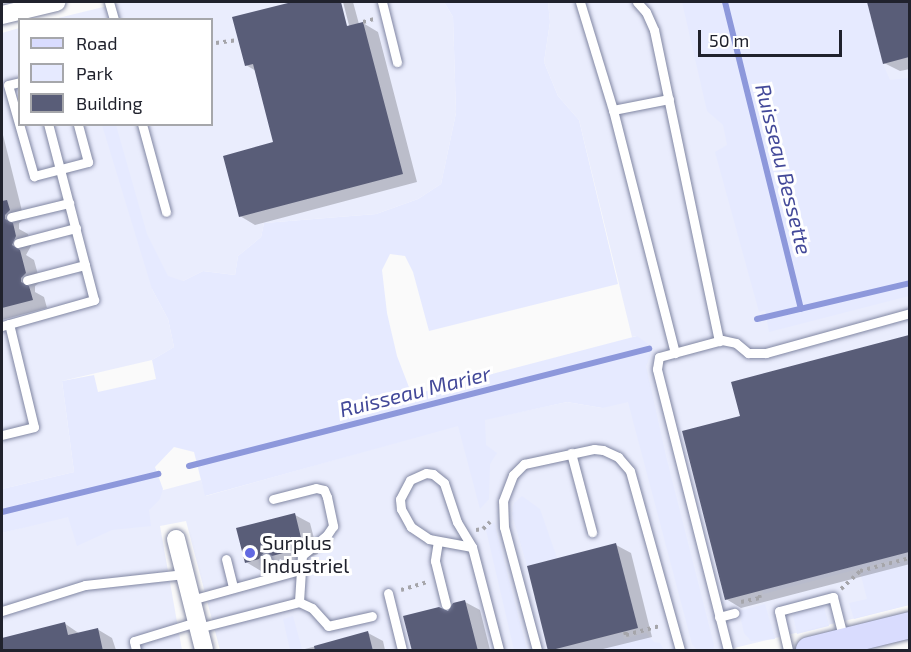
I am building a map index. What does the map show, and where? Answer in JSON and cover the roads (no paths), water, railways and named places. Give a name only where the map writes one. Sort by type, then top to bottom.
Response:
[{"type":"street","points":[[14,15],[56,2]]},
{"type":"street","points":[[176,539],[204,651]]},
{"type":"street","points":[[809,651],[909,625]]},
{"type":"lane","points":[[109,2],[113,18]]},
{"type":"lane","points":[[382,2],[397,62]]},
{"type":"lane","points":[[580,2],[613,110],[675,353]]},
{"type":"lane","points":[[637,2],[646,12],[654,30],[719,341]]},
{"type":"lane","points":[[18,82],[8,85],[18,120]]},
{"type":"lane","points":[[613,110],[669,99]]},
{"type":"lane","points":[[20,126],[34,176],[88,162],[79,126]]},
{"type":"lane","points":[[2,435],[34,427],[5,325],[94,300],[49,126]]},
{"type":"lane","points":[[143,126],[166,212]]},
{"type":"lane","points":[[11,217],[69,203]]},
{"type":"lane","points":[[18,243],[76,228]]},
{"type":"lane","points":[[27,280],[85,266]]},
{"type":"lane","points":[[728,651],[657,369],[659,357],[719,341],[736,344],[748,353],[766,353],[909,313]]},
{"type":"lane","points":[[537,651],[502,515],[507,487],[518,468],[529,462],[571,453],[603,450],[618,457],[628,466],[680,651]]},
{"type":"lane","points":[[571,453],[592,532]]},
{"type":"lane","points":[[472,548],[438,541],[418,533],[405,519],[401,509],[404,487],[417,475],[433,474],[444,483],[472,548],[500,651]]},
{"type":"lane","points":[[273,499],[316,488],[324,490],[327,497],[333,526],[327,535],[302,555],[299,602]]},
{"type":"lane","points":[[438,541],[435,556],[446,605]]},
{"type":"lane","points":[[266,558],[272,577]]},
{"type":"lane","points":[[226,559],[233,587]]},
{"type":"lane","points":[[191,600],[300,570]]},
{"type":"lane","points":[[2,611],[85,585],[184,574]]},
{"type":"lane","points":[[388,593],[402,651]]},
{"type":"lane","points":[[788,651],[779,611],[833,597],[844,641]]},
{"type":"lane","points":[[136,651],[134,641],[299,602],[312,608],[328,626],[372,616]]},
{"type":"lane","points":[[719,617],[736,608]]},
{"type":"waterway","name":"Ruisseau Bessette","points":[[725,2],[801,309]]},
{"type":"waterway","name":"Ruisseau Marier","points":[[757,319],[910,283]]},
{"type":"waterway","name":"Ruisseau Marier","points":[[189,466],[649,349]]},
{"type":"waterway","name":"Ruisseau Marier","points":[[2,512],[158,474]]},
{"type":"place","name":"Surplus Industriel","points":[[250,553]]}]
